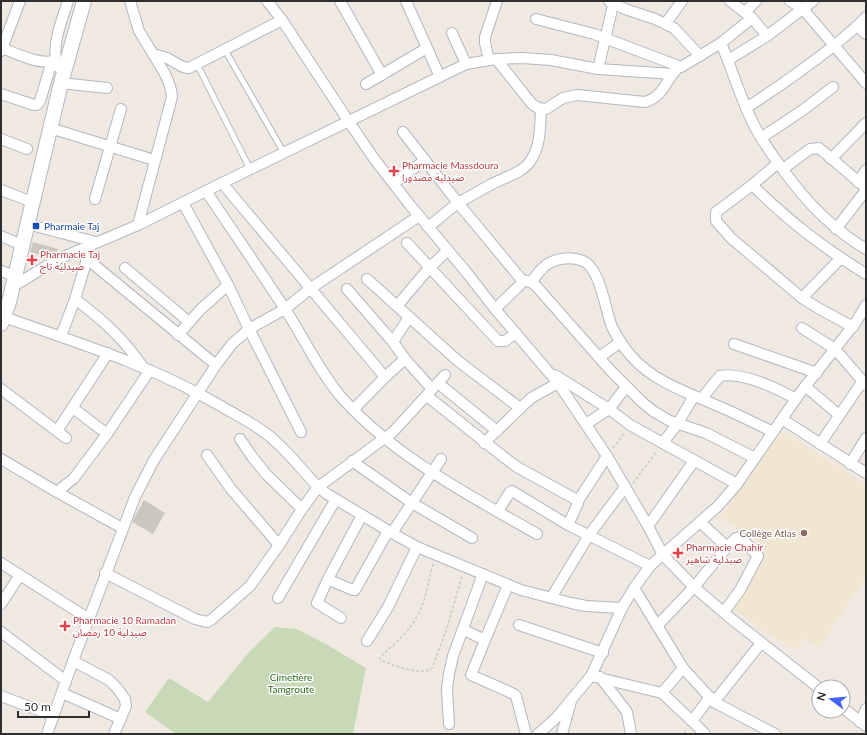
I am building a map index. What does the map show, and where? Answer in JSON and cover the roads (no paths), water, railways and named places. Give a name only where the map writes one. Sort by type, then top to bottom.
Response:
[{"type":"street","points":[[20,1],[2,50],[39,61],[54,61]]},
{"type":"street","points":[[1,94],[37,105],[40,101],[54,61],[56,47],[68,1]]},
{"type":"street","points":[[84,1],[62,79],[14,282],[2,319],[61,336],[108,353],[198,392],[250,422],[268,435],[318,487],[417,547],[521,590],[586,606],[622,608]]},
{"type":"street","points":[[130,1],[139,30],[166,76],[172,96],[138,225]]},
{"type":"street","points":[[267,1],[282,20],[375,160],[419,216],[558,384],[607,456],[648,526],[663,555],[694,587],[761,643],[811,682]]},
{"type":"street","points":[[340,1],[382,75]]},
{"type":"street","points":[[406,1],[440,77]]},
{"type":"street","points":[[497,1],[485,37],[485,43],[493,59],[532,104],[542,109],[563,98],[577,95],[646,102],[659,96],[672,74],[680,66],[721,43],[748,15],[756,1]]},
{"type":"street","points":[[666,24],[682,1]]},
{"type":"street","points":[[730,1],[748,15],[767,36]]},
{"type":"street","points":[[790,1],[803,9],[833,46],[866,82]]},
{"type":"street","points":[[728,60],[767,36],[813,1]]},
{"type":"street","points":[[598,69],[612,2],[625,9],[666,24],[679,33],[700,56]]},
{"type":"street","points":[[746,108],[780,86],[833,46],[866,17]]},
{"type":"street","points":[[536,19],[567,26],[605,38],[680,66]]},
{"type":"street","points":[[154,54],[167,58],[183,67],[189,68],[282,20]]},
{"type":"street","points":[[857,26],[866,34]]},
{"type":"street","points":[[452,33],[466,64]]},
{"type":"street","points":[[721,43],[746,108],[761,138],[780,166],[812,206],[836,229],[866,249]]},
{"type":"street","points":[[366,84],[427,48]]},
{"type":"street","points":[[14,282],[58,259],[138,225],[222,182],[349,122],[466,64],[493,59],[522,58],[551,60],[598,69],[672,74]]},
{"type":"street","points":[[54,61],[62,79]]},
{"type":"street","points":[[62,79],[106,88]]},
{"type":"street","points":[[761,138],[803,110],[833,87]]},
{"type":"street","points":[[95,198],[121,109]]},
{"type":"street","points":[[428,227],[458,203],[517,172],[531,161],[536,152],[539,141],[542,109]]},
{"type":"street","points":[[831,159],[866,123]]},
{"type":"street","points":[[50,128],[154,160]]},
{"type":"street","points":[[403,132],[501,256],[528,281],[626,387],[653,411],[670,421],[706,433],[755,458]]},
{"type":"street","points":[[1,138],[27,149]]},
{"type":"street","points":[[853,327],[802,298],[731,238],[716,221],[716,217],[718,210],[752,185],[780,166],[812,148],[819,148],[863,187]]},
{"type":"street","points":[[394,183],[425,160]]},
{"type":"street","points":[[836,229],[863,187],[866,170]]},
{"type":"street","points":[[222,182],[385,377]]},
{"type":"street","points":[[752,185],[790,221],[820,244],[866,274]]},
{"type":"street","points":[[1,190],[32,202]]},
{"type":"street","points":[[206,191],[285,309],[321,369],[342,397],[385,439],[432,472],[537,534]]},
{"type":"street","points":[[182,203],[228,284],[301,432]]},
{"type":"street","points":[[47,734],[105,573],[135,496],[154,460],[216,365],[232,344],[249,328],[285,309],[311,288],[419,216]]},
{"type":"street","points":[[27,224],[96,242]]},
{"type":"street","points":[[1,236],[22,245]]},
{"type":"street","points":[[407,243],[498,341],[506,341],[516,333]]},
{"type":"street","points":[[79,250],[87,259],[216,365]]},
{"type":"street","points":[[397,306],[430,267],[448,250]]},
{"type":"street","points":[[802,298],[841,258]]},
{"type":"street","points":[[61,336],[75,299],[87,259]]},
{"type":"street","points":[[495,309],[543,267],[554,261],[575,259],[587,264],[595,274],[611,326],[632,357],[646,370],[669,385],[773,432]]},
{"type":"street","points":[[125,268],[189,322]]},
{"type":"street","points":[[1,271],[14,282]]},
{"type":"street","points":[[367,279],[458,361],[520,408]]},
{"type":"street","points":[[178,334],[228,284]]},
{"type":"street","points":[[347,289],[393,342],[405,360],[484,442],[517,467],[578,501]]},
{"type":"street","points":[[75,299],[114,331],[147,369]]},
{"type":"street","points":[[538,734],[556,718],[572,697],[596,677],[603,653],[622,608],[650,566],[718,506],[737,484],[805,386],[853,327],[863,318],[866,305]]},
{"type":"street","points":[[393,342],[408,317]]},
{"type":"street","points":[[802,328],[835,349],[864,383],[820,444]]},
{"type":"street","points":[[599,357],[621,342]]},
{"type":"street","points":[[734,344],[816,373]]},
{"type":"street","points":[[57,432],[108,353]]},
{"type":"street","points":[[354,409],[385,377],[405,360]]},
{"type":"street","points":[[57,492],[74,478],[107,434],[147,369]]},
{"type":"street","points":[[549,372],[630,425],[737,484]]},
{"type":"street","points":[[105,573],[195,619],[207,622],[215,617],[250,586],[318,487],[352,461],[385,439],[445,375]]},
{"type":"street","points":[[663,443],[698,397],[720,376],[724,375],[738,377],[762,384],[796,399]]},
{"type":"street","points":[[484,442],[531,398],[558,384]]},
{"type":"street","points":[[805,386],[840,415]]},
{"type":"street","points":[[586,424],[609,410],[626,387]]},
{"type":"street","points":[[1,389],[66,438]]},
{"type":"street","points":[[433,389],[497,430]]},
{"type":"street","points":[[73,408],[107,434]]},
{"type":"street","points":[[782,419],[866,473]]},
{"type":"street","points":[[850,464],[866,438]]},
{"type":"street","points":[[240,439],[266,474],[302,509]]},
{"type":"street","points":[[207,455],[231,489],[279,545]]},
{"type":"street","points":[[568,524],[578,501],[607,456]]},
{"type":"street","points":[[328,579],[355,590],[390,532],[412,503],[441,458]]},
{"type":"street","points":[[1,460],[122,528]]},
{"type":"street","points":[[352,461],[412,503],[472,538]]},
{"type":"street","points":[[648,526],[694,461]]},
{"type":"street","points":[[551,598],[589,535],[626,489]]},
{"type":"street","points":[[498,512],[512,491],[568,524],[650,566]]},
{"type":"street","points":[[278,598],[336,499]]},
{"type":"street","points":[[341,618],[317,604],[328,579],[362,515]]},
{"type":"street","points":[[700,522],[727,547]]},
{"type":"street","points":[[657,626],[694,587],[727,547],[736,538],[740,537],[758,556],[740,590],[724,612]]},
{"type":"street","points":[[367,642],[388,607],[417,547]]},
{"type":"street","points":[[1,563],[89,618]]},
{"type":"street","points":[[449,724],[447,689],[449,674],[483,574]]},
{"type":"street","points":[[1,604],[20,575]]},
{"type":"street","points":[[508,585],[472,675],[516,696],[526,734]]},
{"type":"street","points":[[634,588],[682,668],[712,700],[775,734]]},
{"type":"street","points":[[519,625],[603,653]]},
{"type":"street","points":[[464,630],[485,640]]},
{"type":"street","points":[[1,632],[66,680]]},
{"type":"street","points":[[692,721],[761,643]]},
{"type":"street","points":[[73,662],[109,680],[117,688],[126,702],[126,706],[114,734]]},
{"type":"street","points":[[662,693],[682,668]]},
{"type":"street","points":[[596,677],[662,693],[705,734]]},
{"type":"street","points":[[596,677],[627,712],[631,734]]},
{"type":"street","points":[[62,693],[120,719]]},
{"type":"street","points":[[1,696],[54,716]]},
{"type":"street","points":[[562,734],[572,697]]},
{"type":"street","points":[[851,714],[863,724],[866,709]]},
{"type":"lane","points":[[225,50],[284,153]]},
{"type":"lane","points":[[198,64],[250,169]]},
{"type":"place","name":"Pharmacie Massdoura صيدلية مصدورا","points":[[394,171]]},
{"type":"place","name":"Pharmaie Taj","points":[[36,226]]},
{"type":"place","name":"Pharmacie Taj صيدلية تاج","points":[[32,260]]},
{"type":"place","name":"Collège Atlas","points":[[804,533]]},
{"type":"place","name":"Pharmacie Chahir صيدلية شاهير","points":[[678,553]]},
{"type":"place","name":"Pharmacie 10 Ramadan صيدلية 10 رمضان","points":[[65,626]]},
{"type":"park label","name":"Cimetière Tamgroute","points":[[291,682]]}]
